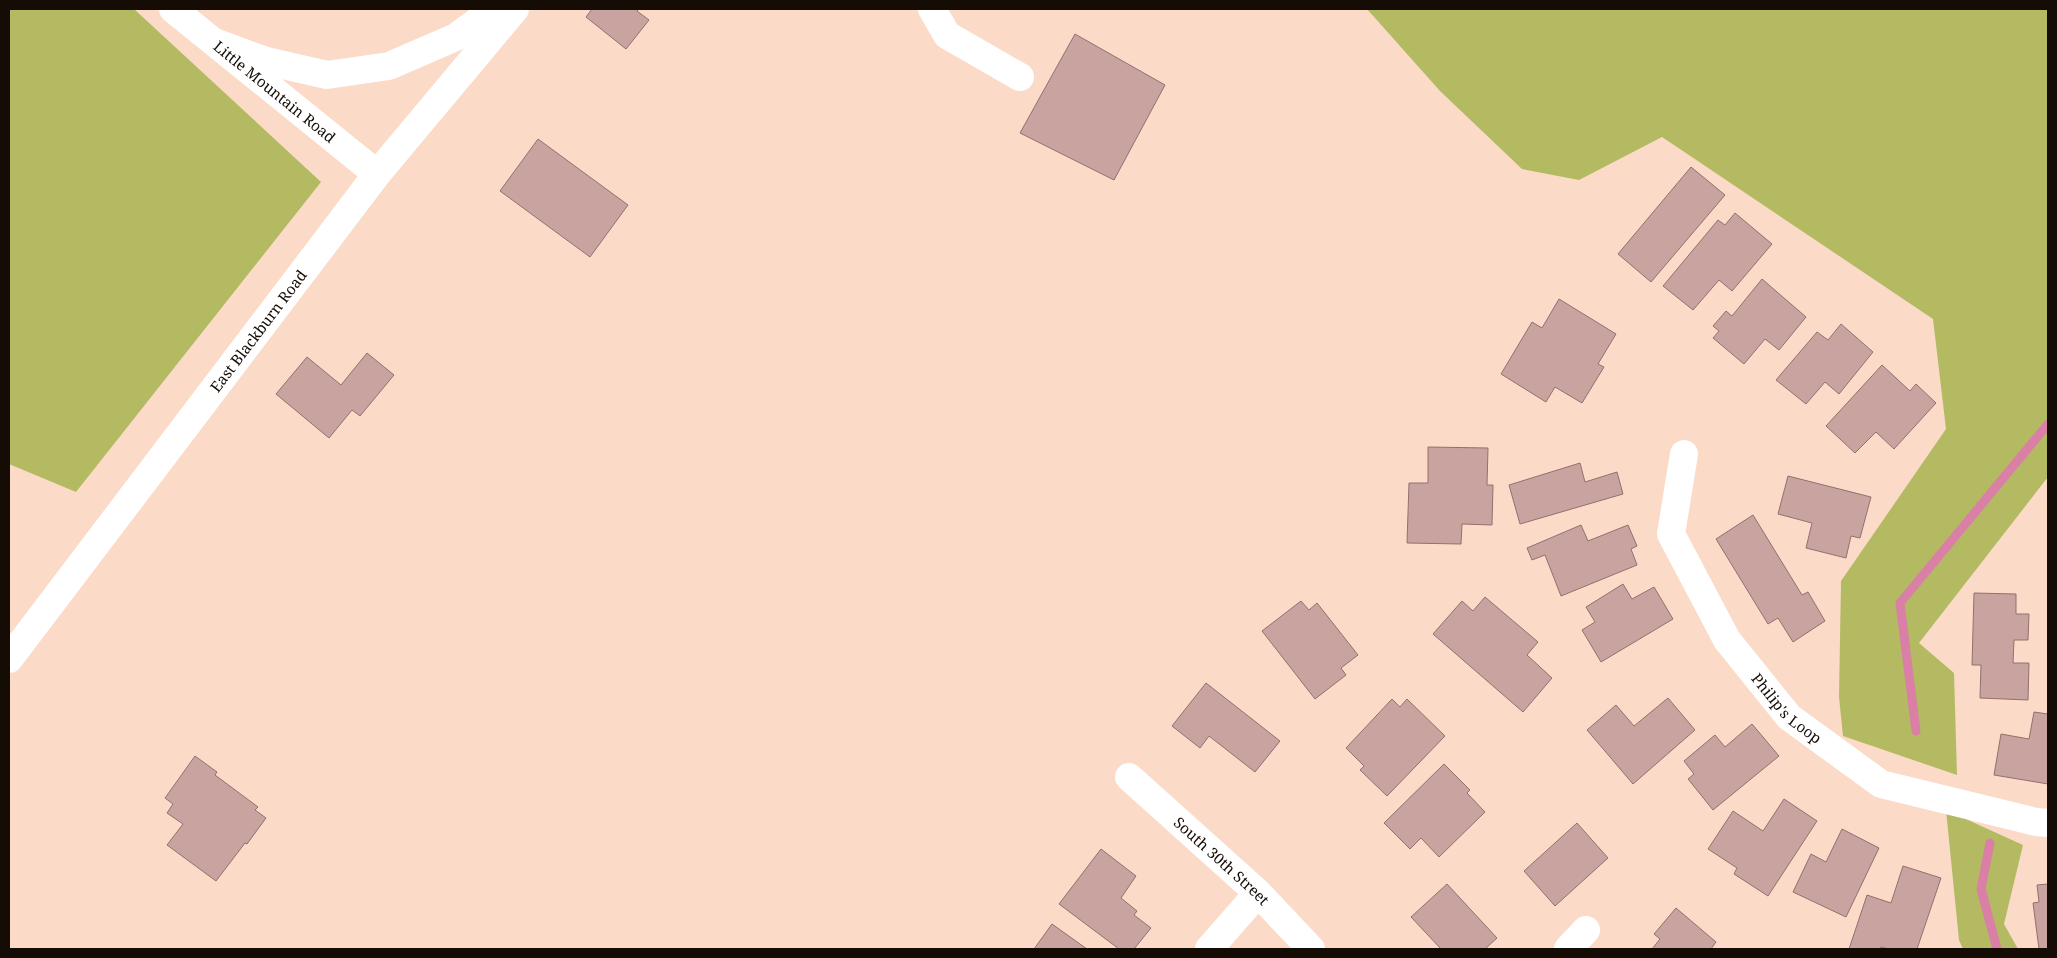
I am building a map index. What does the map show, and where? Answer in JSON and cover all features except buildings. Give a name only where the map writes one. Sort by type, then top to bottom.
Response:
[{"type":"street","name":"Little Mountain Road","points":[[173,9],[377,174]]},
{"type":"street","points":[[214,42],[266,61],[327,76],[389,66],[456,37],[494,9]]},
{"type":"street","name":"East Blackburn Road","points":[[9,659],[377,174],[515,9]]},
{"type":"street","points":[[932,9],[947,36],[1020,77]]},
{"type":"street","name":"Philip's Loop","points":[[1684,454],[1671,534],[1727,640],[1789,717],[1882,784],[2036,822],[2048,823]]},
{"type":"street","name":"South 30th Street","points":[[1129,777],[1258,893],[1312,949]]},
{"type":"street","points":[[1209,949],[1258,893]]},
{"type":"green space","points":[[9,9],[134,9],[321,182],[76,492],[9,464]]},
{"type":"green space","points":[[1367,9],[2048,9],[2048,477],[1919,643],[1954,673],[1957,775],[1843,736],[1839,697],[1841,581],[1946,429],[1933,319],[1662,137],[1579,180],[1522,169],[1440,91]]},
{"type":"green space","points":[[1946,810],[2023,845],[2004,924],[2018,949],[1963,949],[1959,940]]},
{"type":"waterway","points":[[1916,731],[1900,603],[2048,424]]},
{"type":"waterway","points":[[1990,843],[1981,889],[1997,949]]}]
